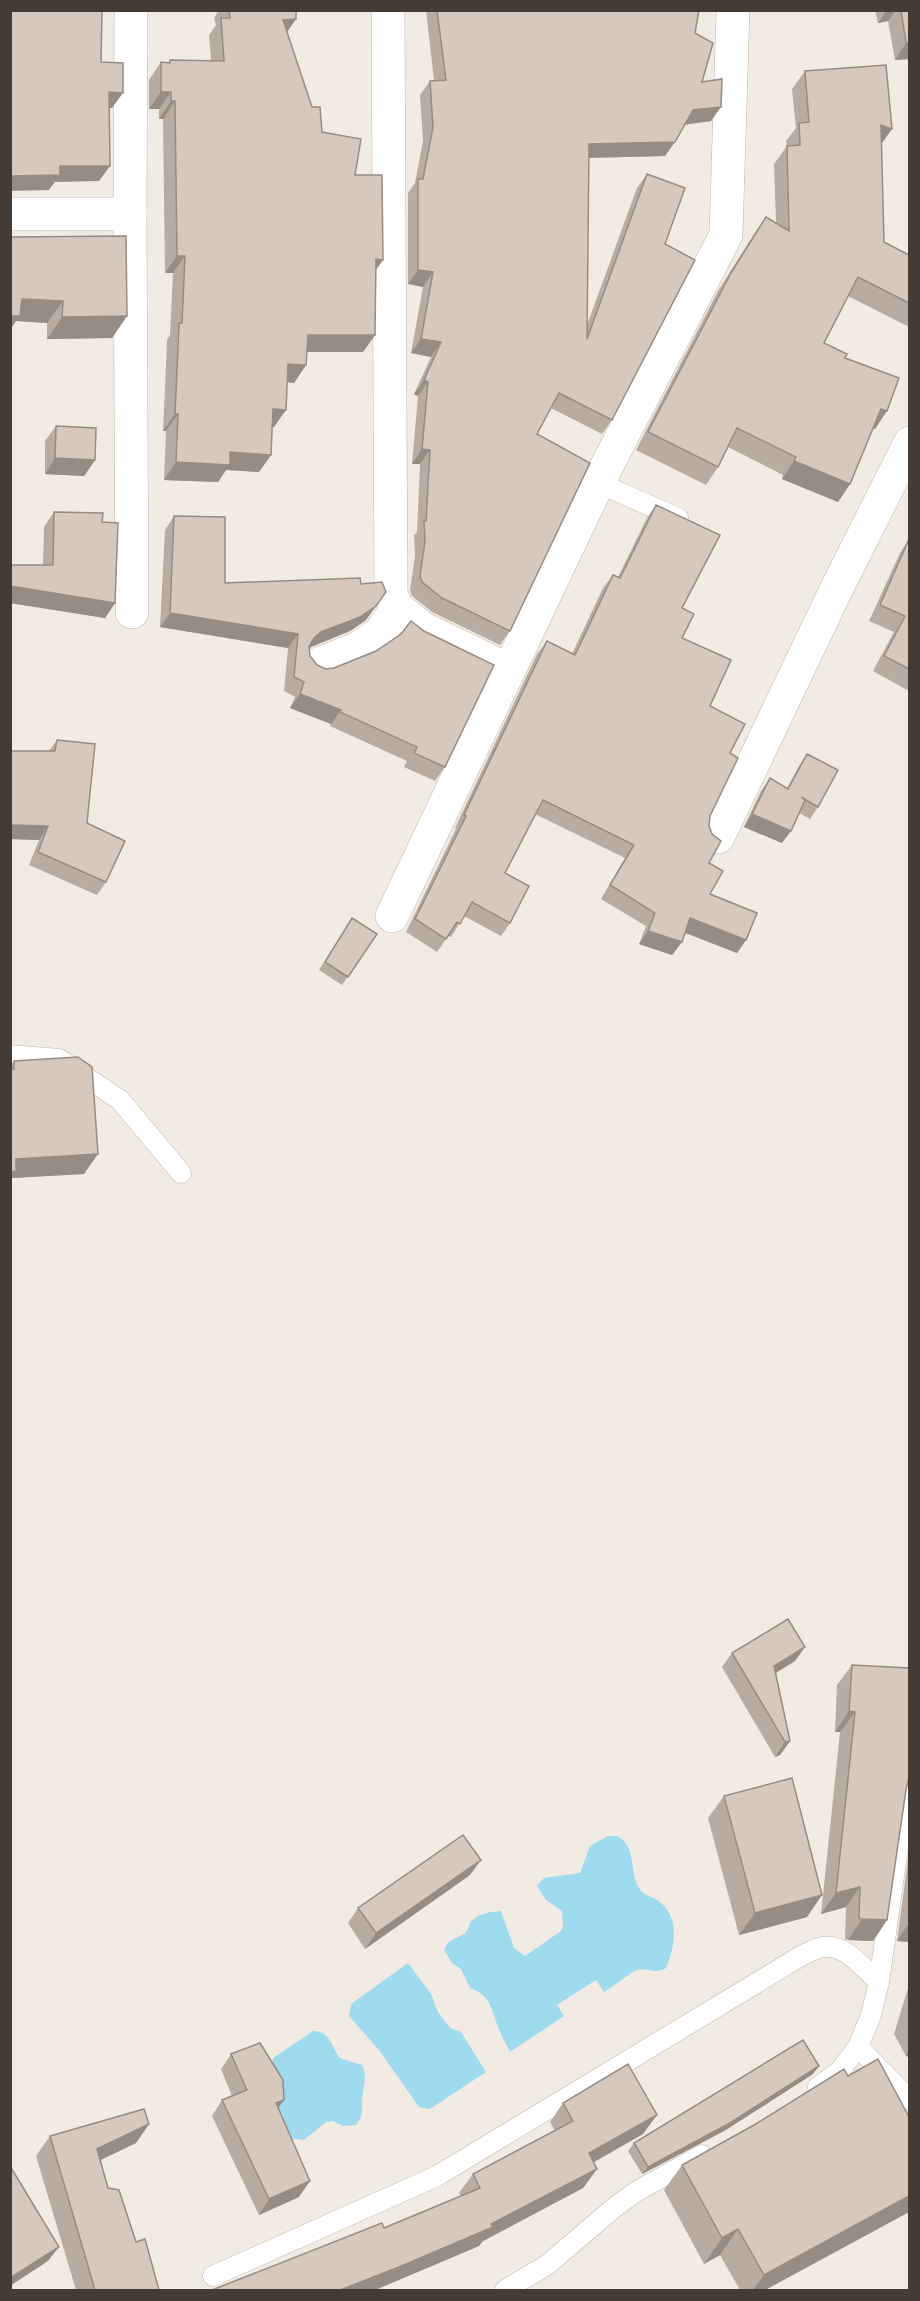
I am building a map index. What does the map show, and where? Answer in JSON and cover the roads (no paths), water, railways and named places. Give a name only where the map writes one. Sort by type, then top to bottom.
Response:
[{"type":"street","points":[[132,10],[130,214],[132,612]]},
{"type":"street","points":[[388,10],[389,557],[391,594],[397,608],[423,628],[508,670]]},
{"type":"street","points":[[392,916],[598,483],[726,235],[732,10]]},
{"type":"street","points":[[10,214],[130,214]]},
{"type":"street","points":[[718,837],[909,443]]},
{"type":"street","points":[[318,664],[359,648],[380,633],[397,608]]},
{"type":"lane","points":[[598,483],[691,524]]},
{"type":"lane","points":[[10,1055],[58,1059],[120,1100],[181,1173]]},
{"type":"lane","points":[[801,2097],[839,2072],[858,2047],[871,2015],[879,1982],[903,1812],[909,1791]]},
{"type":"lane","points":[[213,2276],[437,2176],[771,1974],[820,1947],[834,1947],[846,1953],[879,1982]]},
{"type":"lane","points":[[858,2047],[909,2100]]},
{"type":"lane","points":[[505,2290],[547,2265],[637,2191],[720,2146]]},
{"type":"water","points":[[608,1836],[617,1836],[627,1846],[640,1890],[660,1902],[671,1916],[674,1933],[672,1951],[666,1968],[658,1971],[637,1970],[604,1992],[596,1980],[557,2005],[564,2016],[510,2052],[487,1999],[470,1988],[461,1969],[452,1963],[444,1950],[451,1941],[466,1932],[473,1920],[480,1915],[493,1912],[501,1911],[514,1948],[525,1956],[561,1931],[562,1911],[546,1900],[537,1886],[544,1878],[580,1873],[590,1846]]},
{"type":"water","points":[[408,1963],[431,1994],[438,2012],[450,2028],[461,2032],[486,2072],[430,2109],[419,2107],[379,2050],[349,2016],[351,2004]]},
{"type":"water","points":[[313,2031],[324,2034],[330,2040],[340,2058],[362,2065],[365,2076],[362,2113],[356,2125],[343,2126],[333,2121],[326,2122],[304,2140],[287,2138],[278,2110],[280,2104],[272,2066],[273,2058]]}]
